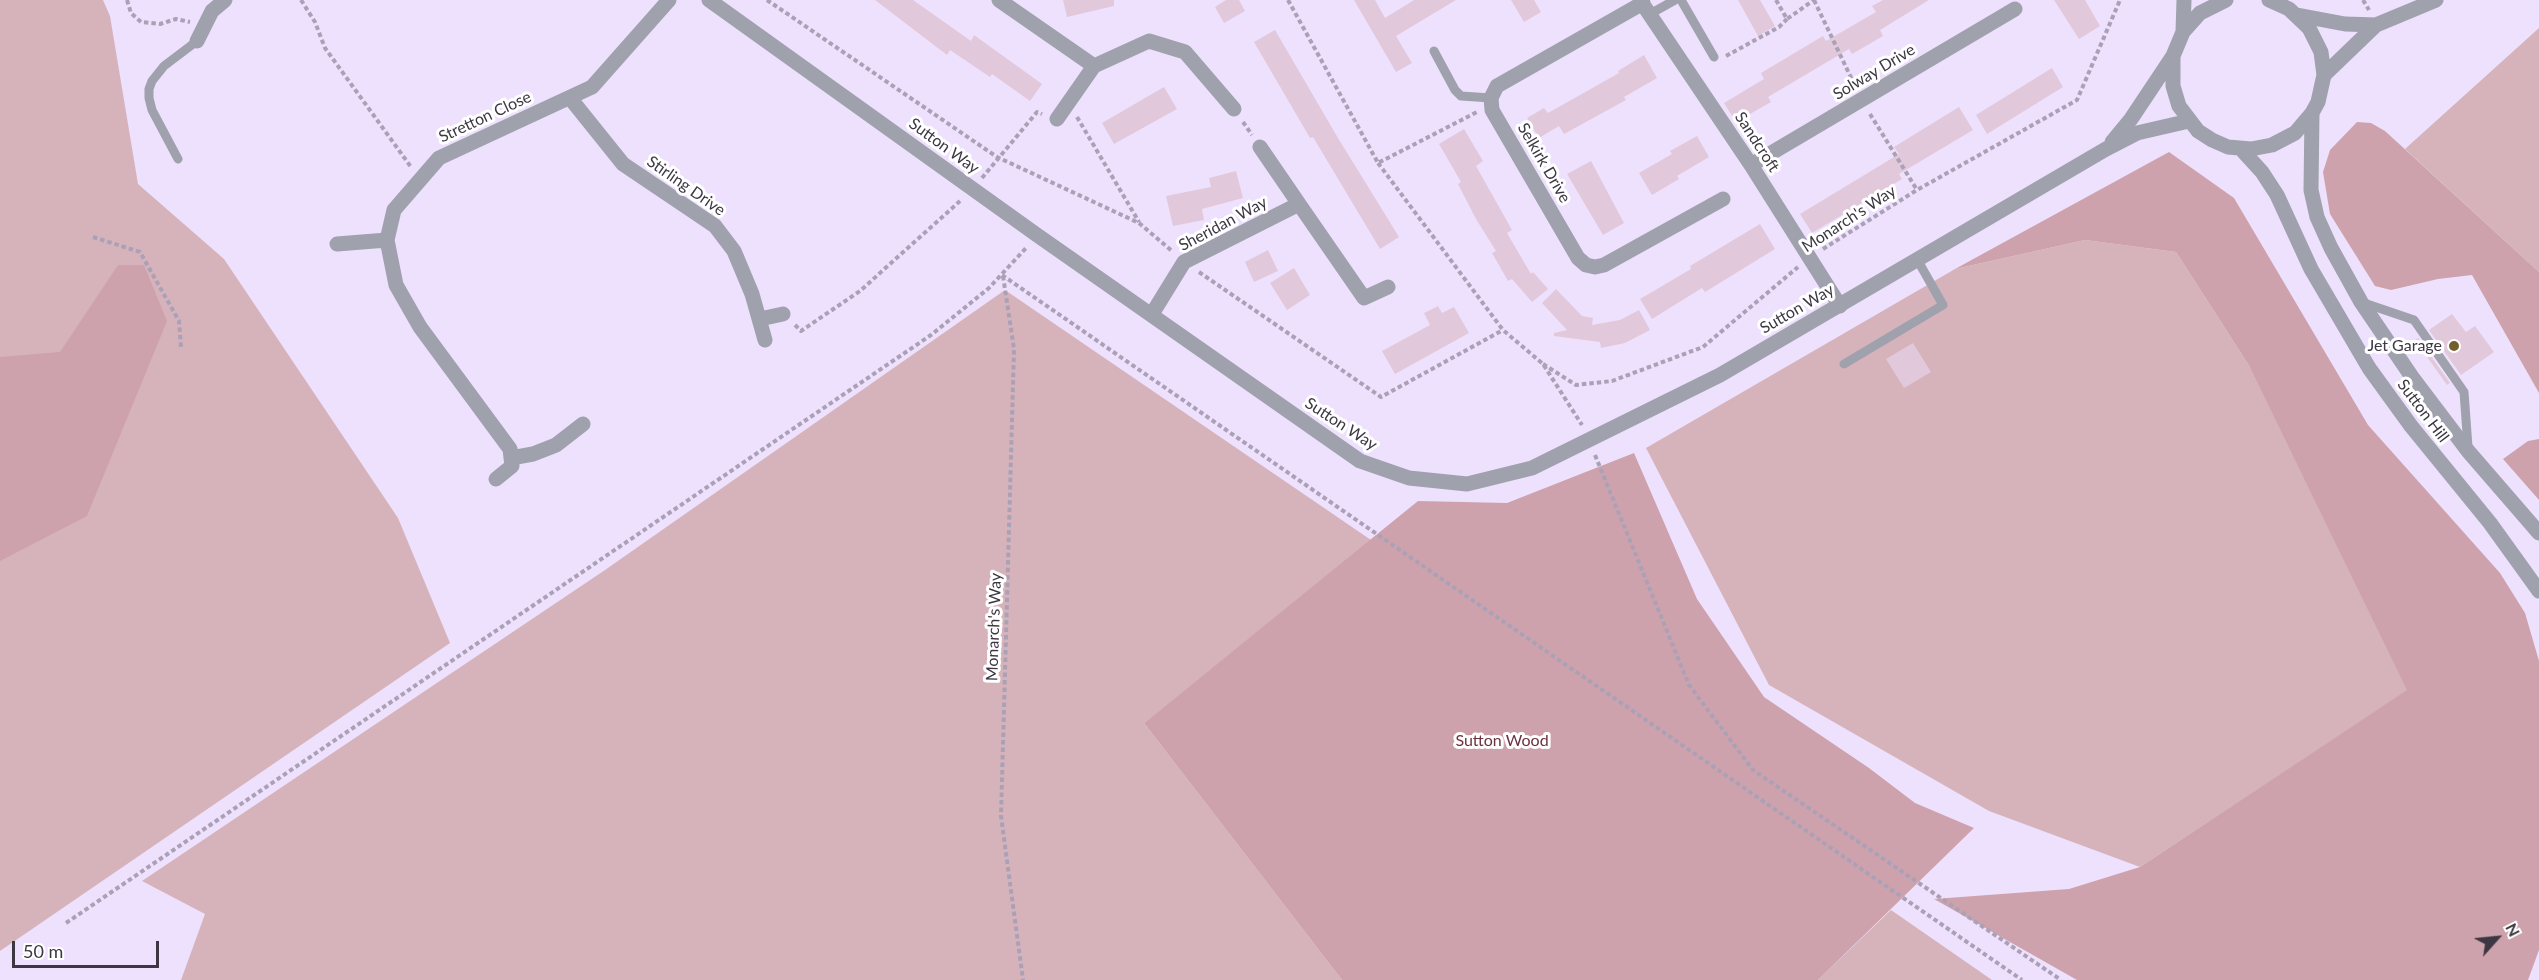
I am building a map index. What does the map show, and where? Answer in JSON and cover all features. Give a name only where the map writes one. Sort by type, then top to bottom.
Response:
[{"type":"street","points":[[197,41],[212,11],[225,0]]},
{"type":"street","name":"Stretton Close","points":[[511,458],[510,449],[420,327],[396,285],[387,240],[394,210],[439,158],[592,87],[669,0]]},
{"type":"street","name":"Sutton Way","points":[[709,0],[1037,235],[1360,461],[1409,478],[1467,484],[1532,468],[1720,375],[2106,149],[2137,133],[2189,121]]},
{"type":"street","points":[[999,0],[1094,66]]},
{"type":"street","points":[[2183,32],[2184,0]]},
{"type":"street","points":[[2226,0],[2200,13],[2183,32],[2173,56],[2173,86],[2179,106],[2189,121],[2212,140],[2241,149],[2258,148],[2283,141],[2295,133],[2312,113],[2322,89],[2324,75],[2319,46],[2309,28],[2289,9],[2269,0]]},
{"type":"street","points":[[2324,75],[2376,25],[2436,0]]},
{"type":"street","points":[[1491,101],[1497,86],[1644,6]]},
{"type":"street","name":"Sandcroft","points":[[1644,6],[1751,165],[1840,306]]},
{"type":"street","name":"Solway Drive","points":[[1751,165],[2015,9]]},
{"type":"street","points":[[2297,15],[2345,24],[2376,25]]},
{"type":"street","points":[[1057,119],[1094,66],[1149,41],[1185,52],[1234,109]]},
{"type":"street","name":"Sutton Way","points":[[2106,149],[2131,119],[2173,56]]},
{"type":"street","name":"Stirling Drive","points":[[570,98],[622,164],[715,226],[734,251],[760,319],[765,339]]},
{"type":"street","name":"Selkirk Drive","points":[[1491,101],[1492,111],[1578,258],[1586,265],[1594,267],[1605,265],[1723,199]]},
{"type":"street","name":"Sutton Hill","points":[[2312,113],[2311,190],[2317,217],[2361,302],[2412,377],[2468,451],[2539,533]]},
{"type":"street","points":[[1260,147],[1364,298],[1388,287]]},
{"type":"street","name":"Sutton Hill","points":[[2241,149],[2262,172],[2277,195],[2311,269],[2369,368],[2539,591]]},
{"type":"street","name":"Sheridan Way","points":[[1152,314],[1184,262],[1299,204]]},
{"type":"street","points":[[337,244],[387,240]]},
{"type":"street","points":[[760,319],[783,314]]},
{"type":"street","points":[[496,479],[512,466],[511,458],[533,454],[556,445],[584,424]]},
{"type":"lane","points":[[1644,6],[1675,0]]},
{"type":"lane","points":[[1681,0],[1717,58]]},
{"type":"lane","points":[[178,159],[152,110],[149,89],[152,81],[164,66],[197,41]]},
{"type":"lane","points":[[1434,51],[1455,90],[1461,96],[1491,101]]},
{"type":"lane","points":[[1844,364],[1943,305],[1918,261]]},
{"type":"lane","points":[[2361,302],[2414,320],[2464,392],[2468,451]]},
{"type":"path","points":[[127,0],[131,13],[141,22],[160,24],[176,19],[205,25]]},
{"type":"path","points":[[301,0],[315,22],[325,48],[420,180]]},
{"type":"path","points":[[766,0],[997,157],[1139,223],[1184,262],[1381,397],[1503,330]]},
{"type":"path","points":[[1288,0],[1378,163],[1503,330],[1543,364],[1582,425]]},
{"type":"path","points":[[1776,0],[1787,20]]},
{"type":"path","points":[[1717,58],[1779,27],[1814,0]]},
{"type":"path","name":"Monarch's Way","points":[[1543,364],[1576,385],[1612,381],[1703,347],[1809,258],[1917,190],[2077,100],[2120,0]]},
{"type":"path","points":[[1378,163],[1491,101]]},
{"type":"path","points":[[1234,109],[1260,147]]},
{"type":"path","points":[[783,314],[801,331],[860,291],[974,189],[997,157],[1036,112],[1057,119],[1076,115],[1139,223]]},
{"type":"path","points":[[66,923],[931,334],[989,288],[1037,235]]},
{"type":"path","points":[[93,237],[140,252],[178,321],[181,348]]},
{"type":"path","points":[[1002,275],[2022,980]]},
{"type":"path","name":"Monarch's Way","points":[[1002,275],[1014,349],[1001,816],[1023,980]]},
{"type":"path","points":[[1595,455],[1689,685],[1753,770],[2061,980]]},
{"type":"shaded area","points":[[0,0],[103,0],[110,16],[138,184],[224,259],[398,518],[450,643],[0,951]]},
{"type":"shaded area","points":[[2539,28],[2539,272],[2405,149]]},
{"type":"shaded area","points":[[2085,240],[2176,252],[2248,364],[2408,690],[2140,867],[1989,811],[1769,685],[1646,448],[1955,269]]},
{"type":"shaded area","points":[[1005,290],[1371,540],[1144,723],[1342,980],[181,980],[205,914],[142,881],[605,570]]},
{"type":"shaded area","points":[[1891,910],[1992,980],[1818,980]]},
{"type":"green space","points":[[2357,122],[2371,123],[2385,131],[2539,272],[2539,393],[2472,275],[2438,279],[2391,290],[2375,286],[2330,214],[2323,172],[2330,150]]},
{"type":"green space","points":[[2169,152],[2234,198],[2368,425],[2500,573],[2525,613],[2539,661],[2539,950],[2528,980],[2077,980],[1934,899],[2069,889],[2140,867],[2407,690],[2248,364],[2176,252],[2085,240],[1955,269]]},
{"type":"green space","points":[[118,265],[144,265],[167,321],[87,516],[0,561],[0,357],[60,352]]},
{"type":"green space","points":[[2539,439],[2539,500],[2503,459],[2528,441]]},
{"type":"green space","name":"Sutton Wood","points":[[1634,453],[1697,599],[1764,697],[1869,768],[1915,803],[1974,828],[1818,980],[1342,980],[1144,723],[1418,501],[1507,503]]},
{"type":"building","points":[[875,0],[913,0],[971,41],[974,35],[1042,84],[1030,101],[992,74],[990,77],[950,50],[947,55]]},
{"type":"building","points":[[1063,0],[1114,0],[1114,6],[1067,17]]},
{"type":"building","points":[[1226,0],[1239,0],[1245,11],[1224,23],[1215,7]]},
{"type":"building","points":[[1354,0],[1375,0],[1385,18],[1414,0],[1456,0],[1396,36],[1412,63],[1396,72]]},
{"type":"building","points":[[1511,0],[1534,0],[1541,12],[1524,22]]},
{"type":"building","points":[[1738,0],[1760,0],[1775,26],[1758,36]]},
{"type":"building","points":[[1883,0],[1929,0],[1880,30],[1883,36],[1852,54],[1849,49],[1768,97],[1771,102],[1736,122],[1724,103],[1764,79],[1761,73],[1823,36],[1826,41],[1876,12],[1872,6]]},
{"type":"building","points":[[2054,0],[2085,0],[2100,26],[2079,39]]},
{"type":"building","points":[[1275,30],[1399,237],[1380,249],[1313,137],[1310,138],[1254,42]]},
{"type":"building","points":[[1644,55],[1657,78],[1624,97],[1626,100],[1564,134],[1559,126],[1539,138],[1527,118],[1544,108],[1548,113],[1619,73],[1618,71]]},
{"type":"building","points":[[2052,68],[2063,87],[1987,134],[1976,115]]},
{"type":"building","points":[[1164,87],[1177,109],[1114,144],[1102,123]]},
{"type":"building","points":[[1959,107],[1973,130],[1899,174],[1902,179],[1812,233],[1800,214],[1899,154],[1894,147]]},
{"type":"building","points":[[1464,129],[1483,161],[1476,166],[1512,230],[1507,233],[1531,274],[1533,272],[1548,289],[1532,302],[1512,279],[1508,281],[1492,253],[1496,251],[1476,219],[1458,184],[1461,182],[1439,144]]},
{"type":"building","points":[[1697,136],[1709,157],[1677,176],[1679,179],[1652,195],[1639,173],[1672,154],[1670,151]]},
{"type":"building","points":[[1591,161],[1624,223],[1603,235],[1567,174]]},
{"type":"building","points":[[1236,171],[1243,198],[1202,209],[1204,220],[1173,226],[1166,196],[1211,187],[1209,178]]},
{"type":"building","points":[[1760,224],[1775,249],[1705,292],[1702,288],[1652,319],[1640,299]]},
{"type":"building","points":[[1268,250],[1278,271],[1254,282],[1245,262]]},
{"type":"building","points":[[1294,268],[1310,295],[1287,310],[1270,283]]},
{"type":"building","points":[[1556,289],[1582,316],[1593,318],[1592,325],[1620,320],[1639,310],[1650,330],[1625,343],[1601,348],[1600,342],[1554,336],[1554,333],[1567,330],[1542,303]]},
{"type":"building","points":[[1438,306],[1442,313],[1454,307],[1469,333],[1395,374],[1382,351],[1430,325],[1424,313]]},
{"type":"building","name":"Jet Garage","points":[[2452,314],[2466,332],[2475,326],[2494,352],[2461,375],[2429,330]]},
{"type":"building","points":[[2418,338],[2450,383],[2447,385],[2415,340]]},
{"type":"building","points":[[1913,343],[1931,372],[1904,388],[1886,359]]},
{"type":"place","name":"Jet Garage","points":[[2454,346]]}]
